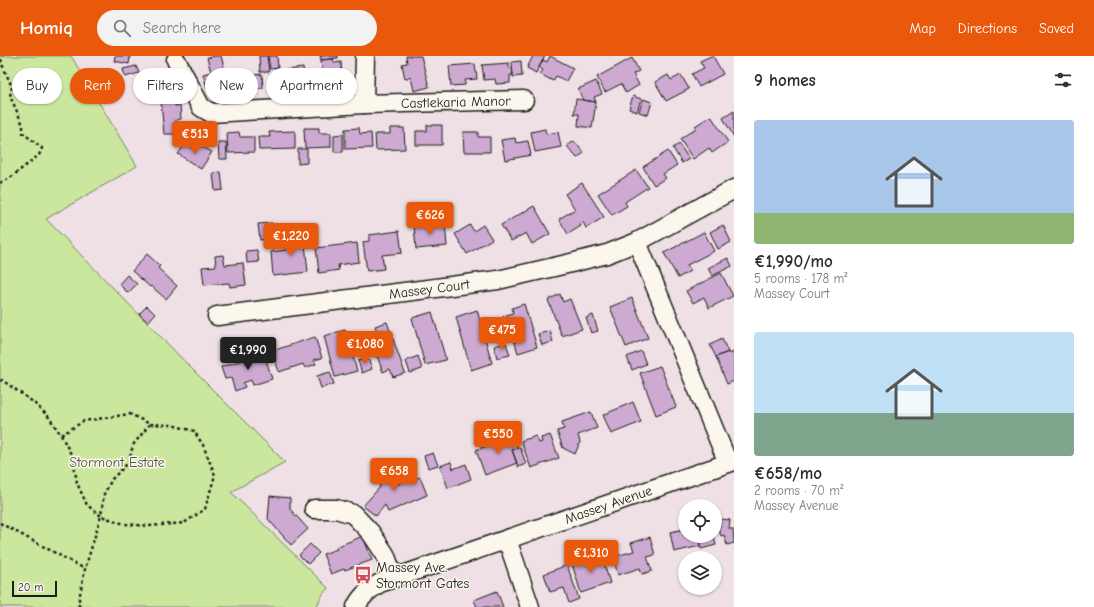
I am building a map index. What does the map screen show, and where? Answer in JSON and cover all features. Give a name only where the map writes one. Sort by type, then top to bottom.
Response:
[{"type":"street","points":[[364,104],[365,56]]},
{"type":"street","name":"Castlekaria Manor","points":[[176,60],[201,107],[211,113],[364,104],[524,100]]},
{"type":"street","name":"Massey Court","points":[[217,316],[498,280],[607,254],[637,242],[734,189]]},
{"type":"street","points":[[637,242],[731,462]]},
{"type":"street","name":"Massey Avenue","points":[[356,607],[359,601],[369,590],[380,583],[731,462]]},
{"type":"street","points":[[314,509],[336,509],[352,514],[371,533],[385,554],[394,578]]},
{"type":"street","points":[[507,539],[530,607]]},
{"type":"path","points":[[0,182],[10,178],[39,155],[42,148],[23,133],[23,125],[10,96],[12,87],[1,62],[3,56]]},
{"type":"path","points":[[0,381],[2,380],[33,402],[48,416],[61,435],[73,458],[77,483],[87,506],[102,516],[124,524],[149,526],[162,525],[184,522],[205,508],[215,475],[203,445],[194,431],[172,425],[150,424],[130,414],[84,421],[61,435]]},
{"type":"path","points":[[79,607],[79,599],[85,569],[102,516],[104,494],[112,479],[129,462],[133,445],[150,424]]},
{"type":"path","points":[[0,523],[85,569]]},
{"type":"green space","name":"Stormont Estate","points":[[0,56],[71,56],[78,68],[70,68],[70,104],[100,104],[137,166],[46,219],[285,462],[231,492],[328,588],[316,607],[0,607]]},
{"type":"building","points":[[115,56],[130,56],[129,64],[114,61]]},
{"type":"building","points":[[221,56],[224,68],[210,68],[207,58]]},
{"type":"building","points":[[259,56],[267,56],[268,68],[266,68],[266,72],[260,72]]},
{"type":"building","points":[[268,56],[277,56],[278,68],[270,68]]},
{"type":"building","points":[[320,56],[338,56],[338,58],[321,60]]},
{"type":"building","points":[[406,56],[421,56],[429,87],[414,91],[411,77],[405,79],[402,64],[407,63]]},
{"type":"building","points":[[533,56],[545,56],[536,73],[527,68]]},
{"type":"building","points":[[550,56],[573,68],[566,81],[556,76],[553,81],[540,74],[543,70],[539,67],[543,60],[547,62]]},
{"type":"building","points":[[713,56],[723,74],[699,87],[692,74],[704,68],[700,61]]},
{"type":"building","points":[[632,58],[639,71],[633,74],[639,85],[626,93],[621,84],[605,92],[597,77]]},
{"type":"building","points":[[333,59],[335,63],[341,62],[341,68],[322,68],[321,60]]},
{"type":"building","points":[[521,61],[522,76],[513,77],[512,62]]},
{"type":"building","points":[[509,63],[509,68],[512,67],[513,75],[510,75],[510,83],[496,84],[495,79],[484,80],[482,65]]},
{"type":"building","points":[[475,64],[477,79],[465,80],[465,85],[451,86],[449,66]]},
{"type":"building","points":[[136,66],[137,68],[133,68],[133,75],[125,77],[125,69]]},
{"type":"building","points":[[258,74],[262,74],[263,88],[258,88]]},
{"type":"building","points":[[668,75],[671,80],[681,75],[689,89],[666,101],[655,82]]},
{"type":"building","points":[[596,81],[602,94],[594,97],[596,102],[583,100],[578,89]]},
{"type":"building","points":[[633,96],[641,99],[637,112],[629,109]]},
{"type":"building","points":[[576,99],[596,102],[592,128],[578,126],[579,114],[574,114]]},
{"type":"building","points":[[643,99],[652,102],[648,115],[639,112]]},
{"type":"building","points":[[161,104],[175,104],[175,106],[180,105],[181,119],[176,120],[178,134],[164,134]]},
{"type":"building","points":[[734,111],[734,137],[723,118]]},
{"type":"building","points":[[711,116],[728,142],[712,153],[709,148],[693,159],[680,139],[696,128],[695,126]]},
{"type":"building","points":[[427,125],[442,125],[442,145],[416,145],[416,131],[427,131]]},
{"type":"building","points":[[304,128],[319,128],[319,133],[331,133],[331,147],[305,148]]},
{"type":"building","points":[[359,128],[360,134],[371,133],[372,148],[345,149],[345,129]]},
{"type":"building","points":[[390,128],[404,128],[405,149],[376,150],[375,134],[390,134]]},
{"type":"building","points":[[545,129],[546,134],[558,132],[561,147],[535,152],[531,132]]},
{"type":"building","points":[[295,131],[295,149],[259,150],[258,137],[270,137],[269,132]]},
{"type":"building","points":[[239,132],[240,137],[254,137],[254,152],[228,153],[227,133]]},
{"type":"building","points":[[463,132],[478,132],[478,137],[490,137],[490,152],[464,152]]},
{"type":"building","points":[[343,134],[343,152],[334,152],[334,135]]},
{"type":"building","points":[[515,138],[516,143],[528,141],[531,155],[505,160],[501,140]]},
{"type":"building","points":[[574,141],[584,153],[577,158],[567,146]]},
{"type":"building","points":[[218,142],[226,142],[227,159],[219,159]]},
{"type":"building","points":[[186,143],[196,150],[199,145],[212,152],[201,169],[178,154]]},
{"type":"building","points":[[679,144],[689,159],[682,163],[673,148]]},
{"type":"building","points":[[298,149],[307,149],[307,163],[298,164]]},
{"type":"building","points":[[668,151],[677,165],[663,174],[666,178],[654,185],[643,167]]},
{"type":"building","points":[[636,170],[648,187],[625,202],[627,206],[612,215],[598,194]]},
{"type":"building","points":[[221,172],[223,190],[215,191],[213,173]]},
{"type":"building","points":[[582,183],[604,217],[586,228],[583,222],[580,224],[581,226],[568,234],[559,219],[575,209],[565,194]]},
{"type":"building","points":[[534,206],[550,234],[532,244],[526,233],[511,241],[501,225]]},
{"type":"building","points":[[272,223],[274,238],[260,240],[258,224]]},
{"type":"building","points":[[445,223],[447,246],[416,249],[414,225]]},
{"type":"building","points":[[470,225],[474,231],[483,225],[492,239],[467,254],[455,234]]},
{"type":"building","points":[[723,225],[731,242],[718,249],[710,232]]},
{"type":"building","points":[[399,231],[402,253],[382,255],[384,269],[367,271],[363,242],[369,241],[369,235]]},
{"type":"building","points":[[704,232],[714,251],[687,265],[690,271],[678,278],[664,253]]},
{"type":"building","points":[[304,234],[308,272],[273,276],[271,252],[286,250],[285,236]]},
{"type":"building","points":[[357,243],[359,262],[338,265],[339,270],[319,273],[316,248]]},
{"type":"building","points":[[257,250],[259,262],[247,263],[246,251]]},
{"type":"building","points":[[147,254],[160,266],[158,268],[177,286],[166,299],[132,271]]},
{"type":"building","points":[[223,255],[225,265],[243,263],[246,285],[230,287],[229,283],[204,285],[202,267],[216,266],[215,256]]},
{"type":"building","points":[[728,258],[732,266],[712,276],[708,268]]},
{"type":"building","points":[[721,273],[733,296],[709,308],[704,297],[693,303],[686,291]]},
{"type":"building","points":[[127,275],[137,284],[128,293],[119,284]]},
{"type":"building","points":[[560,294],[563,302],[570,299],[582,329],[562,336],[548,300]]},
{"type":"building","points":[[632,298],[648,338],[626,347],[610,307]]},
{"type":"building","points":[[524,304],[537,347],[518,353],[513,336],[510,337],[503,316],[513,313],[512,308]]},
{"type":"building","points":[[147,306],[155,314],[148,322],[139,314]]},
{"type":"building","points":[[477,310],[492,363],[471,370],[456,317]]},
{"type":"building","points":[[432,312],[446,360],[425,365],[412,318]]},
{"type":"building","points":[[593,315],[598,331],[591,333],[586,318]]},
{"type":"building","points":[[387,322],[405,373],[393,377],[390,369],[383,372],[377,356],[375,357],[368,338],[378,334],[375,326]]},
{"type":"building","points":[[345,330],[357,371],[335,377],[324,336]]},
{"type":"building","points":[[550,331],[553,342],[542,345],[538,334]]},
{"type":"building","points":[[315,337],[322,358],[314,360],[316,364],[305,368],[303,364],[279,372],[272,351]]},
{"type":"building","points":[[722,339],[728,352],[716,357],[710,345]]},
{"type":"building","points":[[506,343],[510,355],[497,358],[494,346]]},
{"type":"building","points":[[641,351],[646,364],[632,370],[627,357]]},
{"type":"building","points":[[728,352],[729,354],[734,352],[734,381],[727,384],[716,357]]},
{"type":"building","points":[[264,353],[272,379],[253,385],[251,380],[243,383],[245,387],[235,391],[231,378],[225,379],[221,367]]},
{"type":"building","points":[[418,356],[422,369],[410,373],[406,361]]},
{"type":"building","points":[[368,358],[372,369],[362,373],[358,361]]},
{"type":"building","points":[[660,366],[676,407],[656,415],[640,373]]},
{"type":"building","points":[[330,372],[334,384],[321,388],[317,376]]},
{"type":"building","points":[[633,402],[641,422],[611,434],[603,415]]},
{"type":"building","points":[[591,412],[597,428],[578,435],[580,442],[575,454],[563,448],[557,431],[564,429],[562,422]]},
{"type":"building","points":[[550,435],[559,458],[531,468],[521,441],[536,436],[539,443],[542,442],[541,438]]},
{"type":"building","points":[[513,436],[518,448],[512,450],[517,463],[485,475],[476,450]]},
{"type":"building","points":[[520,447],[526,464],[518,467],[512,450]]},
{"type":"building","points":[[433,453],[438,465],[428,468],[424,456]]},
{"type":"building","points":[[451,462],[453,469],[466,464],[471,479],[448,488],[440,466]]},
{"type":"building","points":[[391,466],[398,484],[402,482],[401,479],[409,476],[411,480],[420,477],[427,495],[388,512],[385,505],[376,516],[363,506],[380,487],[374,472]]},
{"type":"building","points":[[270,496],[290,498],[290,509],[308,529],[291,545],[268,519]]},
{"type":"building","points":[[722,519],[730,520],[729,529],[733,529],[734,543],[727,545],[724,535],[722,536]]},
{"type":"building","points":[[678,530],[678,543],[699,543],[700,546],[674,552],[670,532]]},
{"type":"building","points":[[363,536],[372,560],[331,574],[323,554]]},
{"type":"building","points":[[650,537],[655,555],[647,557],[652,571],[642,574],[640,568],[618,575],[613,557],[634,551],[631,543]]},
{"type":"building","points":[[700,543],[716,543],[716,545],[701,549]]},
{"type":"building","points":[[310,544],[319,553],[308,564],[299,555]]},
{"type":"building","points":[[601,554],[610,583],[581,593],[572,564]]},
{"type":"building","points":[[567,565],[579,599],[569,603],[564,588],[550,592],[544,574]]},
{"type":"building","points":[[497,591],[503,607],[477,607],[474,600]]},
{"type":"place","name":"Massey Ave. Stormont Gates","points":[[363,575]]}]
